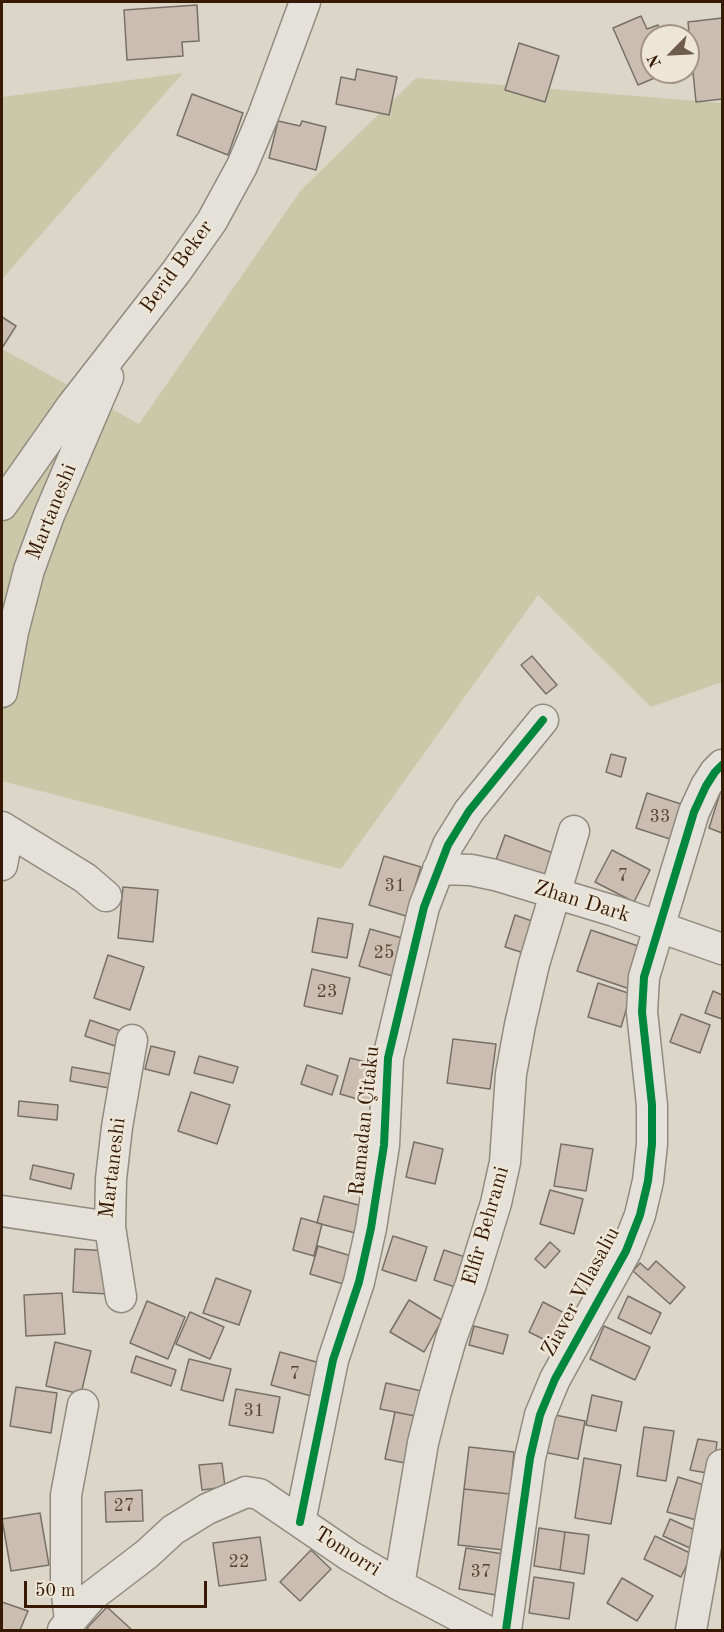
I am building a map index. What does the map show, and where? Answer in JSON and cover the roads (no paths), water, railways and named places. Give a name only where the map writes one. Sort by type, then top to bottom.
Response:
[{"type":"street","name":"Berid Beker","points":[[2,505],[71,407],[212,220],[242,166],[305,2]]},
{"type":"street","name":"Martaneshi","points":[[2,692],[13,632],[29,570],[49,515],[125,338]]},
{"type":"street","name":"Ramadan Çitaku","points":[[300,1522],[333,1360],[359,1282],[371,1228],[384,1145],[388,1058],[424,907],[448,845],[469,811],[543,720]]},
{"type":"street","name":"Ziaver Vllasaliu","points":[[506,1630],[530,1458],[540,1415],[555,1379],[626,1251],[640,1215],[648,1182],[652,1144],[652,1105],[642,1012],[644,977],[694,812],[706,786],[715,772],[723,765]]},
{"type":"street","points":[[2,828],[5,838],[2,866]]},
{"type":"street","points":[[2,828],[85,878],[106,896]]},
{"type":"street","name":"Elfir Behrami","points":[[399,1585],[423,1443],[435,1395],[496,1203],[505,1162],[511,1074],[534,964],[574,831]]},
{"type":"street","name":"Zhan Dark","points":[[438,869],[471,870],[495,875],[659,926],[723,949]]},
{"type":"street","name":"Martaneshi","points":[[2,1211],[110,1227],[111,1179],[117,1127],[132,1040]]},
{"type":"street","points":[[110,1227],[121,1297]]},
{"type":"street","name":"Tomorri","points":[[66,1626],[66,1495],[83,1405]]},
{"type":"street","points":[[691,1630],[711,1518],[723,1466]]},
{"type":"street","name":"Tomorri","points":[[66,1626],[92,1596],[147,1554],[173,1530],[246,1492],[260,1494],[350,1556],[399,1585],[485,1630]]}]
